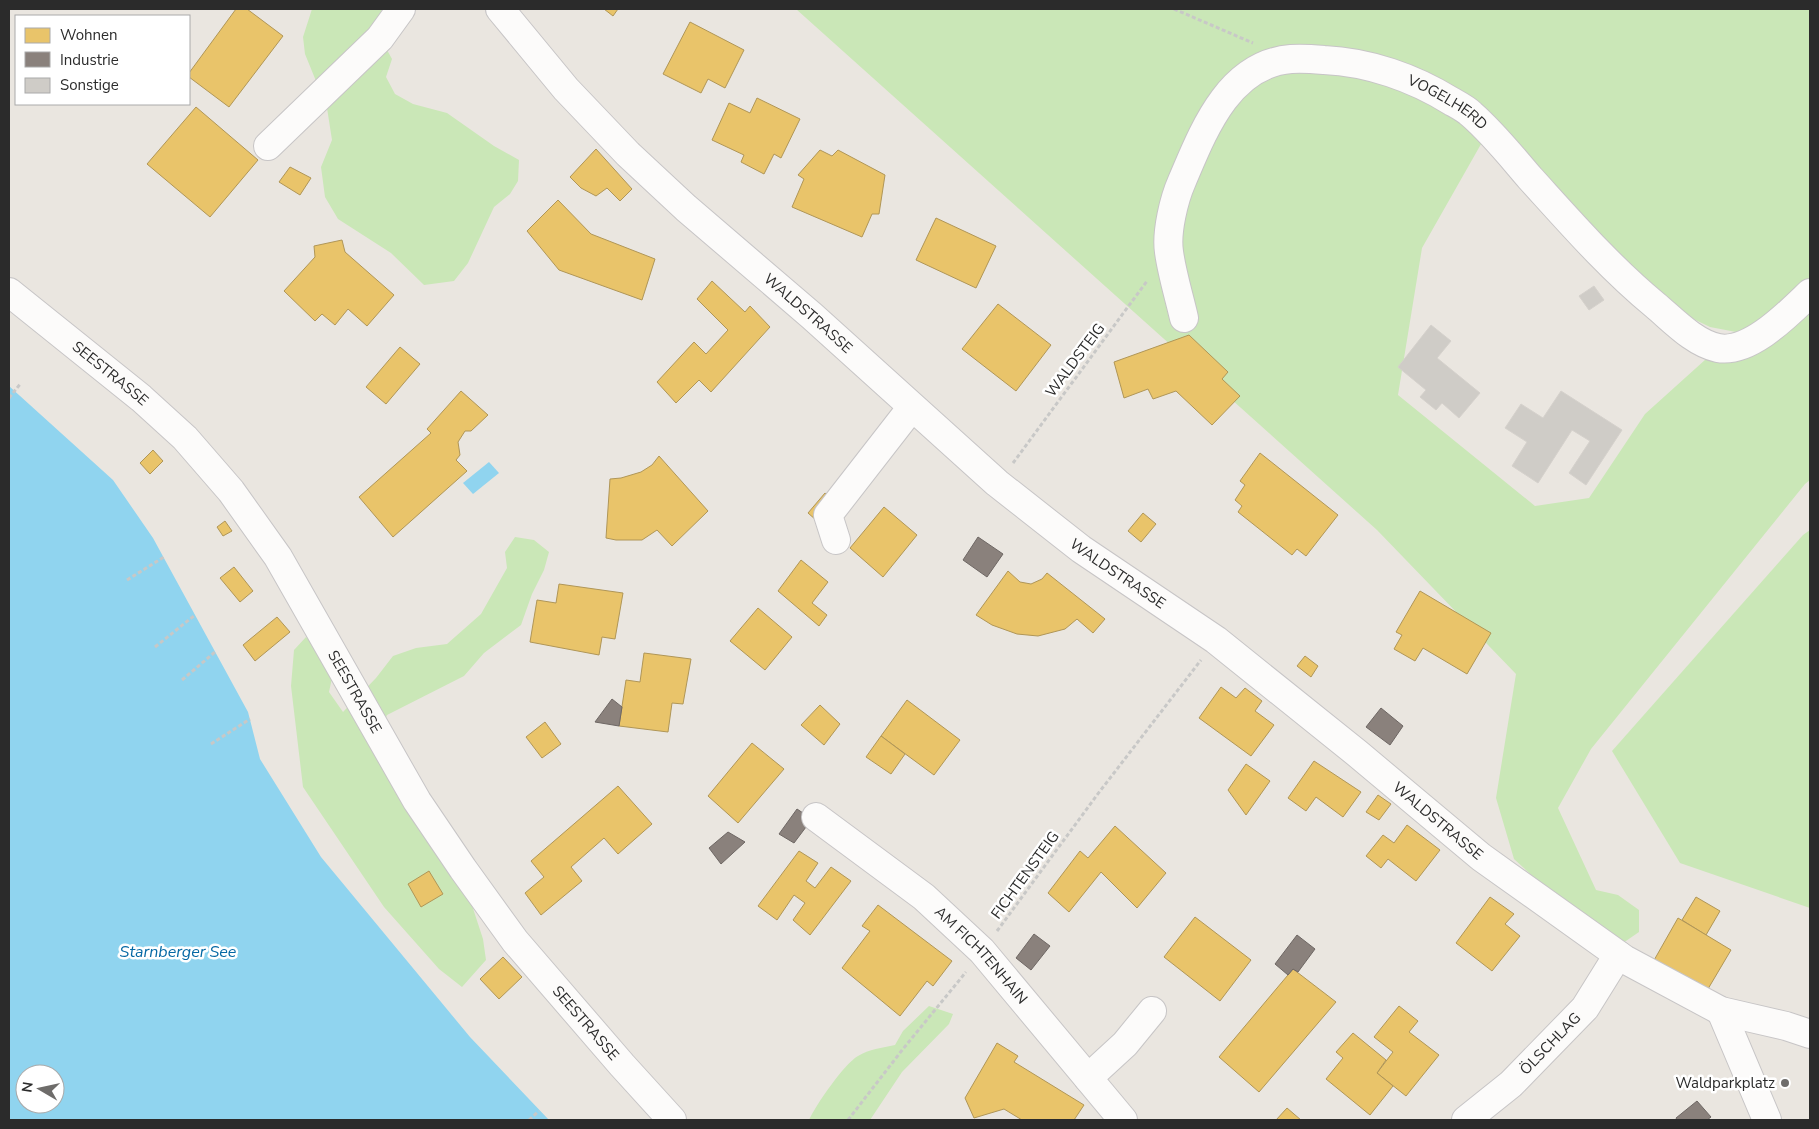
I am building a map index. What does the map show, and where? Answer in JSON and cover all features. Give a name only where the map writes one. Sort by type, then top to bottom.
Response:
[{"type":"street","points":[[268,146],[380,38],[401,9]]},
{"type":"street","name":"WALDSTRASSE","points":[[500,9],[566,89],[628,154],[686,208],[812,316],[998,483],[1081,549],[1216,640],[1358,754],[1481,857],[1618,955],[1721,1011],[1786,1026],[1810,1034]]},
{"type":"street","name":"VOGELHERD","points":[[1184,318],[1168,249],[1171,219],[1178,189],[1220,104],[1239,81],[1249,73],[1267,64],[1290,59],[1336,60],[1399,75],[1440,94],[1470,113],[1498,141],[1596,251],[1638,291],[1674,321],[1708,344],[1719,348],[1735,348],[1743,345],[1784,318],[1810,293]]},
{"type":"street","name":"SEESTRASSE","points":[[9,292],[141,398],[185,438],[231,492],[278,557],[417,801],[463,869],[515,941],[672,1120]]},
{"type":"street","points":[[836,540],[828,515],[912,407]]},
{"type":"street","name":"AM FICHTENHAIN","points":[[816,817],[924,897],[982,951],[1123,1120]]},
{"type":"street","name":"ÖLSCHLAG","points":[[1466,1120],[1511,1084],[1585,1008],[1618,955]]},
{"type":"street","points":[[1088,1078],[1125,1044],[1152,1010]]},
{"type":"street","points":[[1721,1011],[1767,1120]]},
{"type":"path","points":[[1174,9],[1254,43]]},
{"type":"path","name":"WALDSTEIG","points":[[998,483],[1144,286],[1168,249]]},
{"type":"path","points":[[9,398],[21,383]]},
{"type":"path","points":[[127,580],[164,557]]},
{"type":"path","points":[[155,647],[195,615]]},
{"type":"path","name":"FICHTENSTEIG","points":[[848,1120],[902,1049],[982,951],[1097,795],[1216,640]]},
{"type":"path","points":[[182,680],[215,652]]},
{"type":"path","points":[[210,744],[250,719]]},
{"type":"path","points":[[529,1120],[540,1110]]},
{"type":"green space","points":[[312,9],[382,9],[375,28],[392,59],[386,77],[395,94],[413,104],[447,113],[494,146],[519,160],[518,181],[510,194],[494,207],[468,263],[454,281],[424,285],[391,253],[338,219],[325,197],[321,167],[332,140],[327,108],[305,54],[303,37]]},
{"type":"green space","points":[[796,9],[1810,9],[1810,480],[1591,749],[1558,808],[1596,890],[1618,895],[1639,910],[1639,932],[1623,943],[1567,908],[1514,859],[1496,798],[1516,674],[1377,530]],"holes":[[[1493,123],[1609,252],[1681,313],[1710,327],[1736,332],[1645,414],[1589,498],[1535,506],[1398,395],[1422,248]]]},
{"type":"green space","points":[[1810,530],[1810,908],[1680,863],[1612,751],[1803,535]]},
{"type":"green space","points":[[515,537],[534,540],[549,552],[544,570],[532,594],[521,625],[484,653],[464,676],[387,715],[373,747],[385,774],[464,881],[483,939],[486,960],[462,987],[439,969],[384,907],[303,787],[291,686],[294,650],[306,637],[335,664],[329,692],[343,712],[376,678],[393,656],[416,648],[447,644],[481,614],[507,568],[505,552]]},
{"type":"green space","points":[[929,1006],[953,1014],[949,1024],[902,1072],[870,1120],[809,1120],[831,1085],[852,1060],[867,1052],[895,1045],[903,1031]]},
{"type":"water","name":"Starnberger See","points":[[9,386],[113,480],[153,538],[248,712],[260,759],[321,857],[470,1037],[549,1120],[9,1120]]},
{"type":"water","points":[[489,462],[499,473],[473,494],[463,483]]},
{"type":"building: Wohnen","points":[[236,9],[247,9],[283,36],[229,107],[190,78],[190,72]]},
{"type":"building: Wohnen","points":[[604,9],[618,9],[613,16]]},
{"type":"building: Wohnen","points":[[690,22],[744,50],[725,88],[708,79],[701,93],[663,74]]},
{"type":"building: Wohnen","points":[[757,98],[800,119],[781,158],[774,154],[764,174],[741,162],[744,155],[712,140],[729,103],[750,113]]},
{"type":"building: Wohnen","points":[[196,107],[258,160],[210,217],[147,164]]},
{"type":"building: Wohnen","points":[[596,149],[632,189],[620,201],[607,188],[596,196],[581,188],[570,177]]},
{"type":"building: Wohnen","points":[[820,150],[832,156],[838,150],[885,175],[879,214],[872,214],[862,237],[792,207],[804,179],[798,175]]},
{"type":"building: Wohnen","points":[[290,167],[311,178],[300,195],[279,182]]},
{"type":"building: Wohnen","points":[[558,200],[591,234],[655,259],[642,300],[559,270],[527,231]]},
{"type":"building: Wohnen","points":[[936,218],[996,246],[976,288],[916,260]]},
{"type":"building: Wohnen","points":[[342,240],[345,252],[394,295],[367,326],[348,309],[335,325],[322,314],[315,321],[284,291],[315,257],[314,246]]},
{"type":"building: Wohnen","points":[[712,281],[745,312],[750,306],[770,327],[711,392],[699,380],[676,403],[657,382],[694,342],[706,354],[728,330],[697,299]]},
{"type":"building: Wohnen","points":[[998,304],[1051,345],[1016,391],[962,349]]},
{"type":"building: Wohnen","points":[[1189,335],[1228,372],[1222,379],[1240,396],[1212,425],[1176,391],[1153,399],[1148,389],[1124,398],[1114,362]]},
{"type":"building: Wohnen","points":[[400,347],[420,364],[386,404],[366,387]]},
{"type":"building: Wohnen","points":[[461,391],[488,415],[471,431],[465,431],[458,442],[460,455],[456,460],[467,471],[393,537],[359,497],[431,433],[427,429]]},
{"type":"building: Wohnen","points":[[153,450],[163,461],[150,474],[140,463]]},
{"type":"building: Wohnen","points":[[1260,453],[1338,515],[1306,556],[1297,549],[1292,555],[1238,512],[1242,506],[1235,500],[1245,485],[1240,481]]},
{"type":"building: Wohnen","points":[[659,456],[708,511],[672,546],[657,530],[642,540],[606,538],[610,479],[641,472],[652,465]]},
{"type":"building: Wohnen","points":[[825,493],[833,500],[816,520],[808,513]]},
{"type":"building: Wohnen","points":[[884,507],[917,535],[883,577],[850,548]]},
{"type":"building: Wohnen","points":[[1143,513],[1156,524],[1141,542],[1128,531]]},
{"type":"building: Wohnen","points":[[225,521],[232,531],[223,536],[217,527]]},
{"type":"building: Wohnen","points":[[801,560],[828,582],[812,603],[827,615],[819,626],[778,591]]},
{"type":"building: Wohnen","points":[[234,567],[253,591],[240,602],[220,578]]},
{"type":"building: Wohnen","points":[[1008,571],[1020,582],[1031,584],[1042,579],[1047,573],[1105,619],[1093,633],[1077,619],[1065,629],[1038,636],[1017,634],[992,625],[976,615]]},
{"type":"building: Wohnen","points":[[559,584],[623,593],[615,639],[602,637],[599,655],[530,642],[537,600],[556,603]]},
{"type":"building: Wohnen","points":[[1420,591],[1491,633],[1467,674],[1423,648],[1415,661],[1394,649],[1402,635],[1396,632]]},
{"type":"building: Wohnen","points":[[758,608],[792,637],[765,670],[730,641]]},
{"type":"building: Wohnen","points":[[277,617],[290,632],[255,661],[243,645]]},
{"type":"building: Wohnen","points":[[644,653],[691,659],[683,704],[672,703],[668,732],[619,726],[626,680],[640,682]]},
{"type":"building: Wohnen","points":[[1305,656],[1318,666],[1311,677],[1297,666]]},
{"type":"building: Wohnen","points":[[1221,687],[1236,698],[1245,688],[1262,701],[1255,711],[1274,725],[1251,756],[1199,718]]},
{"type":"building: Wohnen","points":[[907,700],[960,740],[934,775],[881,736]]},
{"type":"building: Wohnen","points":[[820,705],[840,724],[824,745],[801,725]]},
{"type":"building: Wohnen","points":[[545,722],[561,744],[542,758],[526,737]]},
{"type":"building: Wohnen","points":[[881,736],[905,754],[891,774],[866,757]]},
{"type":"building: Wohnen","points":[[752,743],[784,769],[738,823],[708,796]]},
{"type":"building: Wohnen","points":[[1314,761],[1361,792],[1343,817],[1316,797],[1306,811],[1288,798]]},
{"type":"building: Wohnen","points":[[1246,764],[1270,781],[1246,815],[1228,790]]},
{"type":"building: Wohnen","points":[[618,786],[652,824],[618,854],[604,838],[571,867],[582,881],[541,915],[525,893],[544,877],[531,861]]},
{"type":"building: Wohnen","points":[[1378,795],[1391,804],[1379,820],[1366,812]]},
{"type":"building: Wohnen","points":[[1407,825],[1440,850],[1416,881],[1388,859],[1381,868],[1366,856],[1383,835],[1394,843]]},
{"type":"building: Wohnen","points":[[1115,826],[1166,873],[1137,908],[1101,872],[1069,912],[1048,893],[1080,851],[1088,858]]},
{"type":"building: Wohnen","points":[[799,851],[818,863],[806,881],[815,888],[831,867],[851,881],[810,935],[793,920],[805,903],[794,895],[777,920],[758,906]]},
{"type":"building: Wohnen","points":[[429,871],[443,894],[421,907],[408,884]]},
{"type":"building: Wohnen","points":[[1490,897],[1514,914],[1505,924],[1520,936],[1492,971],[1456,943]]},
{"type":"building: Wohnen","points":[[1696,897],[1720,911],[1706,935],[1682,920]]},
{"type":"building: Wohnen","points":[[878,905],[952,961],[933,986],[927,981],[900,1016],[842,968],[870,931],[862,926]]},
{"type":"building: Wohnen","points":[[1195,917],[1251,960],[1220,1001],[1164,957]]},
{"type":"building: Wohnen","points":[[1678,918],[1731,950],[1705,994],[1653,962]]},
{"type":"building: Wohnen","points":[[503,957],[522,977],[499,999],[480,979]]},
{"type":"building: Wohnen","points":[[1293,969],[1336,1002],[1259,1092],[1219,1057]]},
{"type":"building: Wohnen","points":[[1399,1006],[1418,1021],[1409,1032],[1439,1055],[1406,1096],[1377,1073],[1393,1052],[1374,1037]]},
{"type":"building: Wohnen","points":[[1353,1033],[1386,1060],[1377,1073],[1393,1086],[1370,1115],[1326,1079],[1343,1058],[1336,1052]]},
{"type":"building: Wohnen","points":[[997,1043],[1018,1056],[1014,1062],[1084,1105],[1074,1120],[1022,1120],[1004,1109],[974,1118],[965,1098]]},
{"type":"building: Wohnen","points":[[1287,1108],[1301,1120],[1276,1120]]},
{"type":"building: Industrie","points":[[978,537],[1003,554],[987,577],[963,560]]},
{"type":"building: Industrie","points":[[612,699],[622,707],[619,726],[595,722]]},
{"type":"building: Industrie","points":[[1381,708],[1403,726],[1390,745],[1366,727]]},
{"type":"building: Industrie","points":[[797,809],[812,819],[794,843],[779,834]]},
{"type":"building: Industrie","points":[[728,832],[745,842],[721,864],[709,848]]},
{"type":"building: Industrie","points":[[1034,934],[1050,946],[1031,970],[1016,958]]},
{"type":"building: Industrie","points":[[1297,935],[1315,949],[1298,972],[1293,969],[1288,975],[1275,964]]},
{"type":"building: Industrie","points":[[1697,1101],[1711,1117],[1707,1120],[1677,1120],[1676,1118]]},
{"type":"building: Sonstige","points":[[1594,286],[1604,300],[1589,310],[1579,296]]},
{"type":"building: Sonstige","points":[[1431,325],[1451,341],[1437,358],[1480,393],[1459,418],[1442,403],[1436,410],[1420,397],[1426,390],[1398,367]]},
{"type":"building: Sonstige","points":[[1561,391],[1622,430],[1586,485],[1569,473],[1590,441],[1572,430],[1538,483],[1512,466],[1527,442],[1505,428],[1521,404],[1543,418]]},
{"type":"place","name":"Waldparkplatz","points":[[1785,1083]]}]
